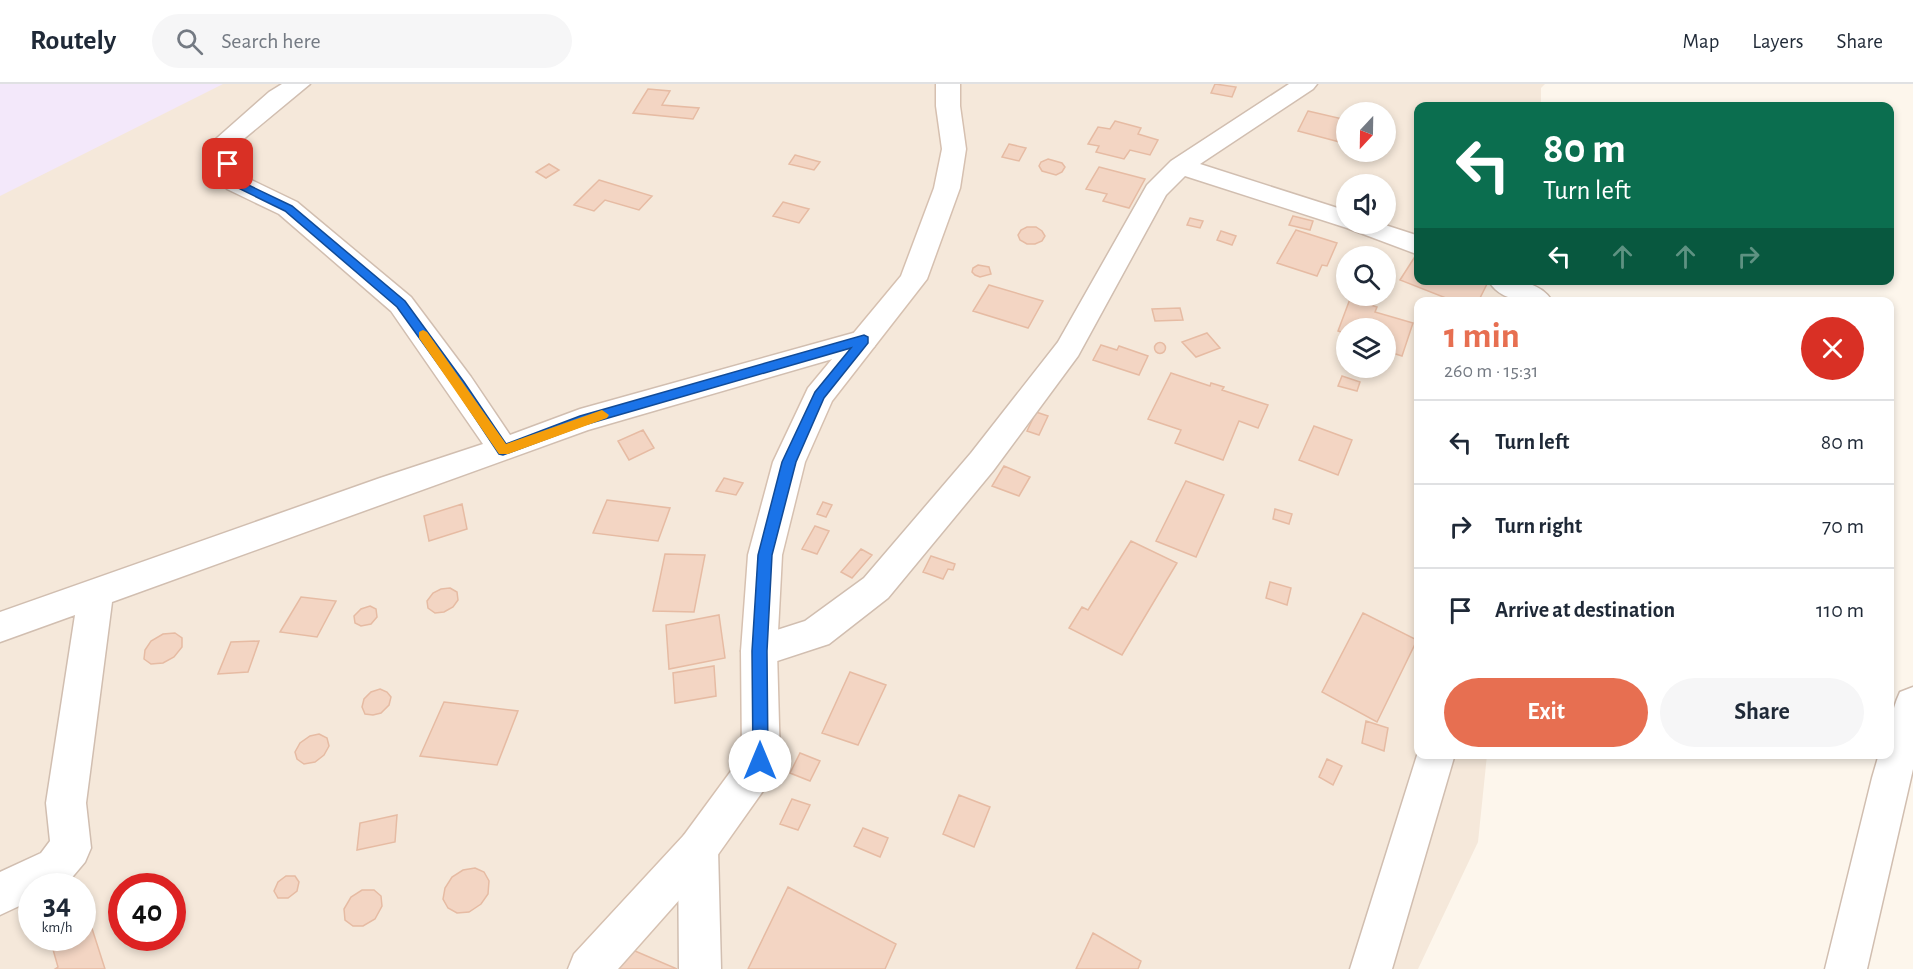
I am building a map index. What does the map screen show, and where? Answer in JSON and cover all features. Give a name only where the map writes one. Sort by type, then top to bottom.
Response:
[{"type":"street","points":[[298,84],[277,97],[221,145],[236,183],[288,208],[401,304],[460,385],[503,450]]},
{"type":"street","points":[[589,969],[698,849],[760,761],[759,651],[765,555],[789,462],[819,396],[913,279],[947,188],[954,149],[948,106],[948,84]]},
{"type":"street","points":[[759,651],[816,633],[876,588],[982,462],[1068,349],[1156,191],[1180,166],[1305,84]]},
{"type":"street","points":[[1180,166],[1336,216]]},
{"type":"street","points":[[1385,234],[1414,244]]},
{"type":"street","points":[[1510,285],[1531,297]]},
{"type":"street","points":[[0,627],[580,421],[864,340]]},
{"type":"street","points":[[0,894],[55,867],[71,848],[66,803],[96,592]]},
{"type":"street","points":[[1846,969],[1891,778],[1913,704]]},
{"type":"street","points":[[1371,969],[1434,759]]},
{"type":"street","points":[[698,849],[700,969]]},
{"type":"shaded area","points":[[0,84],[1545,84],[1541,88],[1541,102],[1414,102],[1414,285],[1536,285],[1534,297],[1414,297],[1414,759],[1487,759],[1478,842],[1418,969],[0,969]]},
{"type":"shaded area","points":[[0,84],[223,84],[0,196]]},
{"type":"building","points":[[1215,84],[1236,87],[1232,97],[1211,93]]},
{"type":"building","points":[[648,89],[670,91],[662,105],[699,108],[693,119],[633,113]]},
{"type":"building","points":[[1308,111],[1336,117],[1336,141],[1298,131]]},
{"type":"building","points":[[1115,121],[1141,128],[1138,134],[1158,140],[1150,155],[1130,150],[1124,159],[1096,152],[1099,146],[1088,144],[1098,127],[1110,129]]},
{"type":"building","points":[[1009,144],[1026,148],[1019,161],[1002,157]]},
{"type":"building","points":[[795,155],[820,162],[814,170],[789,164]]},
{"type":"building","points":[[1048,159],[1062,163],[1065,167],[1062,172],[1056,175],[1042,171],[1039,166],[1041,162]]},
{"type":"building","points":[[549,164],[559,170],[546,178],[536,172]]},
{"type":"building","points":[[1099,167],[1145,179],[1129,208],[1103,201],[1107,194],[1086,189]]},
{"type":"building","points":[[599,180],[652,196],[639,210],[605,200],[594,211],[574,205]]},
{"type":"building","points":[[783,202],[809,209],[799,223],[773,216]]},
{"type":"building","points":[[1293,216],[1313,221],[1310,230],[1289,225]]},
{"type":"building","points":[[1190,218],[1203,221],[1200,228],[1187,225]]},
{"type":"building","points":[[1027,227],[1036,227],[1042,231],[1045,236],[1042,241],[1027,244],[1020,240],[1018,235]]},
{"type":"building","points":[[1296,230],[1337,243],[1327,266],[1322,265],[1317,276],[1277,263]]},
{"type":"building","points":[[1221,231],[1236,236],[1232,245],[1217,240]]},
{"type":"building","points":[[1414,258],[1414,285],[1486,285],[1480,297],[1443,297],[1400,280]]},
{"type":"building","points":[[978,265],[989,267],[991,274],[980,277],[975,275],[972,272],[973,268]]},
{"type":"building","points":[[989,285],[1043,301],[1028,328],[973,311]]},
{"type":"building","points":[[1347,306],[1374,306],[1377,307],[1375,312],[1396,318],[1343,318]]},
{"type":"building","points":[[1180,308],[1183,320],[1155,321],[1152,309]]},
{"type":"building","points":[[1396,318],[1413,323],[1402,356],[1396,354]]},
{"type":"building","points":[[1207,333],[1220,348],[1196,357],[1182,342]]},
{"type":"building","points":[[1160,342],[1166,348],[1160,354],[1154,348]]},
{"type":"building","points":[[1101,345],[1117,350],[1119,346],[1148,356],[1139,375],[1093,360]]},
{"type":"building","points":[[1171,373],[1210,386],[1211,383],[1224,387],[1222,390],[1268,405],[1258,428],[1239,421],[1223,460],[1175,443],[1181,430],[1148,419]]},
{"type":"building","points":[[1341,378],[1360,382],[1357,391],[1338,386]]},
{"type":"building","points":[[1036,412],[1048,416],[1039,435],[1027,431]]},
{"type":"building","points":[[1314,426],[1352,440],[1338,475],[1299,460]]},
{"type":"building","points":[[643,430],[654,448],[629,460],[618,441]]},
{"type":"building","points":[[1004,466],[1030,477],[1019,496],[992,486]]},
{"type":"building","points":[[724,478],[743,483],[736,495],[716,491]]},
{"type":"building","points":[[1186,481],[1224,495],[1196,557],[1156,541]]},
{"type":"building","points":[[607,500],[670,508],[658,541],[593,533]]},
{"type":"building","points":[[823,502],[832,505],[826,517],[817,514]]},
{"type":"building","points":[[462,504],[467,529],[429,541],[424,516]]},
{"type":"building","points":[[1275,509],[1292,514],[1289,524],[1273,519]]},
{"type":"building","points":[[815,526],[829,531],[817,554],[802,549]]},
{"type":"building","points":[[1131,541],[1177,563],[1122,655],[1069,628],[1082,607],[1088,610]]},
{"type":"building","points":[[861,549],[872,555],[852,578],[841,572]]},
{"type":"building","points":[[665,554],[705,555],[694,612],[653,611]]},
{"type":"building","points":[[931,556],[955,564],[953,570],[948,569],[943,579],[923,572]]},
{"type":"building","points":[[1270,582],[1291,588],[1287,605],[1266,598]]},
{"type":"building","points":[[450,588],[457,592],[458,600],[453,607],[444,612],[435,613],[428,608],[427,601],[433,593]]},
{"type":"building","points":[[301,597],[336,601],[317,637],[280,632]]},
{"type":"building","points":[[370,606],[376,609],[377,617],[371,624],[361,626],[355,623],[354,616],[361,609]]},
{"type":"building","points":[[1363,613],[1414,638],[1414,646],[1377,722],[1322,692]]},
{"type":"building","points":[[719,615],[725,658],[669,669],[666,625]]},
{"type":"building","points":[[175,633],[182,638],[182,647],[174,657],[163,663],[151,664],[144,659],[145,650],[151,641],[163,634]]},
{"type":"building","points":[[259,641],[248,672],[218,674],[231,642]]},
{"type":"building","points":[[714,666],[716,696],[675,703],[673,673]]},
{"type":"building","points":[[850,672],[886,685],[858,745],[822,733]]},
{"type":"building","points":[[380,689],[391,697],[389,705],[381,713],[365,714],[362,707],[364,699],[371,692]]},
{"type":"building","points":[[444,702],[518,711],[497,765],[420,756]]},
{"type":"building","points":[[1366,721],[1388,728],[1384,751],[1362,743]]},
{"type":"building","points":[[319,734],[327,738],[329,746],[324,755],[315,762],[304,764],[297,759],[295,752],[300,743],[310,736]]},
{"type":"building","points":[[800,753],[820,761],[810,781],[790,773]]},
{"type":"building","points":[[1327,759],[1342,766],[1333,785],[1319,777]]},
{"type":"building","points":[[959,795],[990,807],[974,847],[943,834]]},
{"type":"building","points":[[792,799],[810,805],[798,830],[780,824]]},
{"type":"building","points":[[397,815],[395,842],[357,850],[360,823]]},
{"type":"building","points":[[863,828],[888,838],[880,857],[854,846]]},
{"type":"building","points":[[475,868],[484,872],[489,881],[488,894],[481,904],[469,912],[457,913],[448,908],[443,899],[445,888],[452,877],[463,870]]},
{"type":"building","points":[[286,876],[295,876],[299,882],[297,891],[288,898],[278,898],[274,891],[278,882]]},
{"type":"building","points":[[788,887],[896,944],[885,969],[748,969]]},
{"type":"building","points":[[362,890],[374,890],[381,896],[382,906],[375,919],[363,926],[353,926],[345,920],[344,909],[351,897]]},
{"type":"building","points":[[1093,933],[1141,961],[1138,969],[1076,969]]},
{"type":"building","points":[[96,941],[105,969],[55,969],[58,967],[53,951],[96,951]]},
{"type":"building","points":[[628,948],[677,969],[617,969]]},
{"type":"slow traffic","points":[[423,335],[460,385],[503,450],[602,415]]},
{"type":"route","points":[[228,164],[236,183],[288,208],[401,304],[460,385],[503,450],[580,421],[864,340],[819,396],[789,462],[765,555],[759,651],[760,761]]}]
